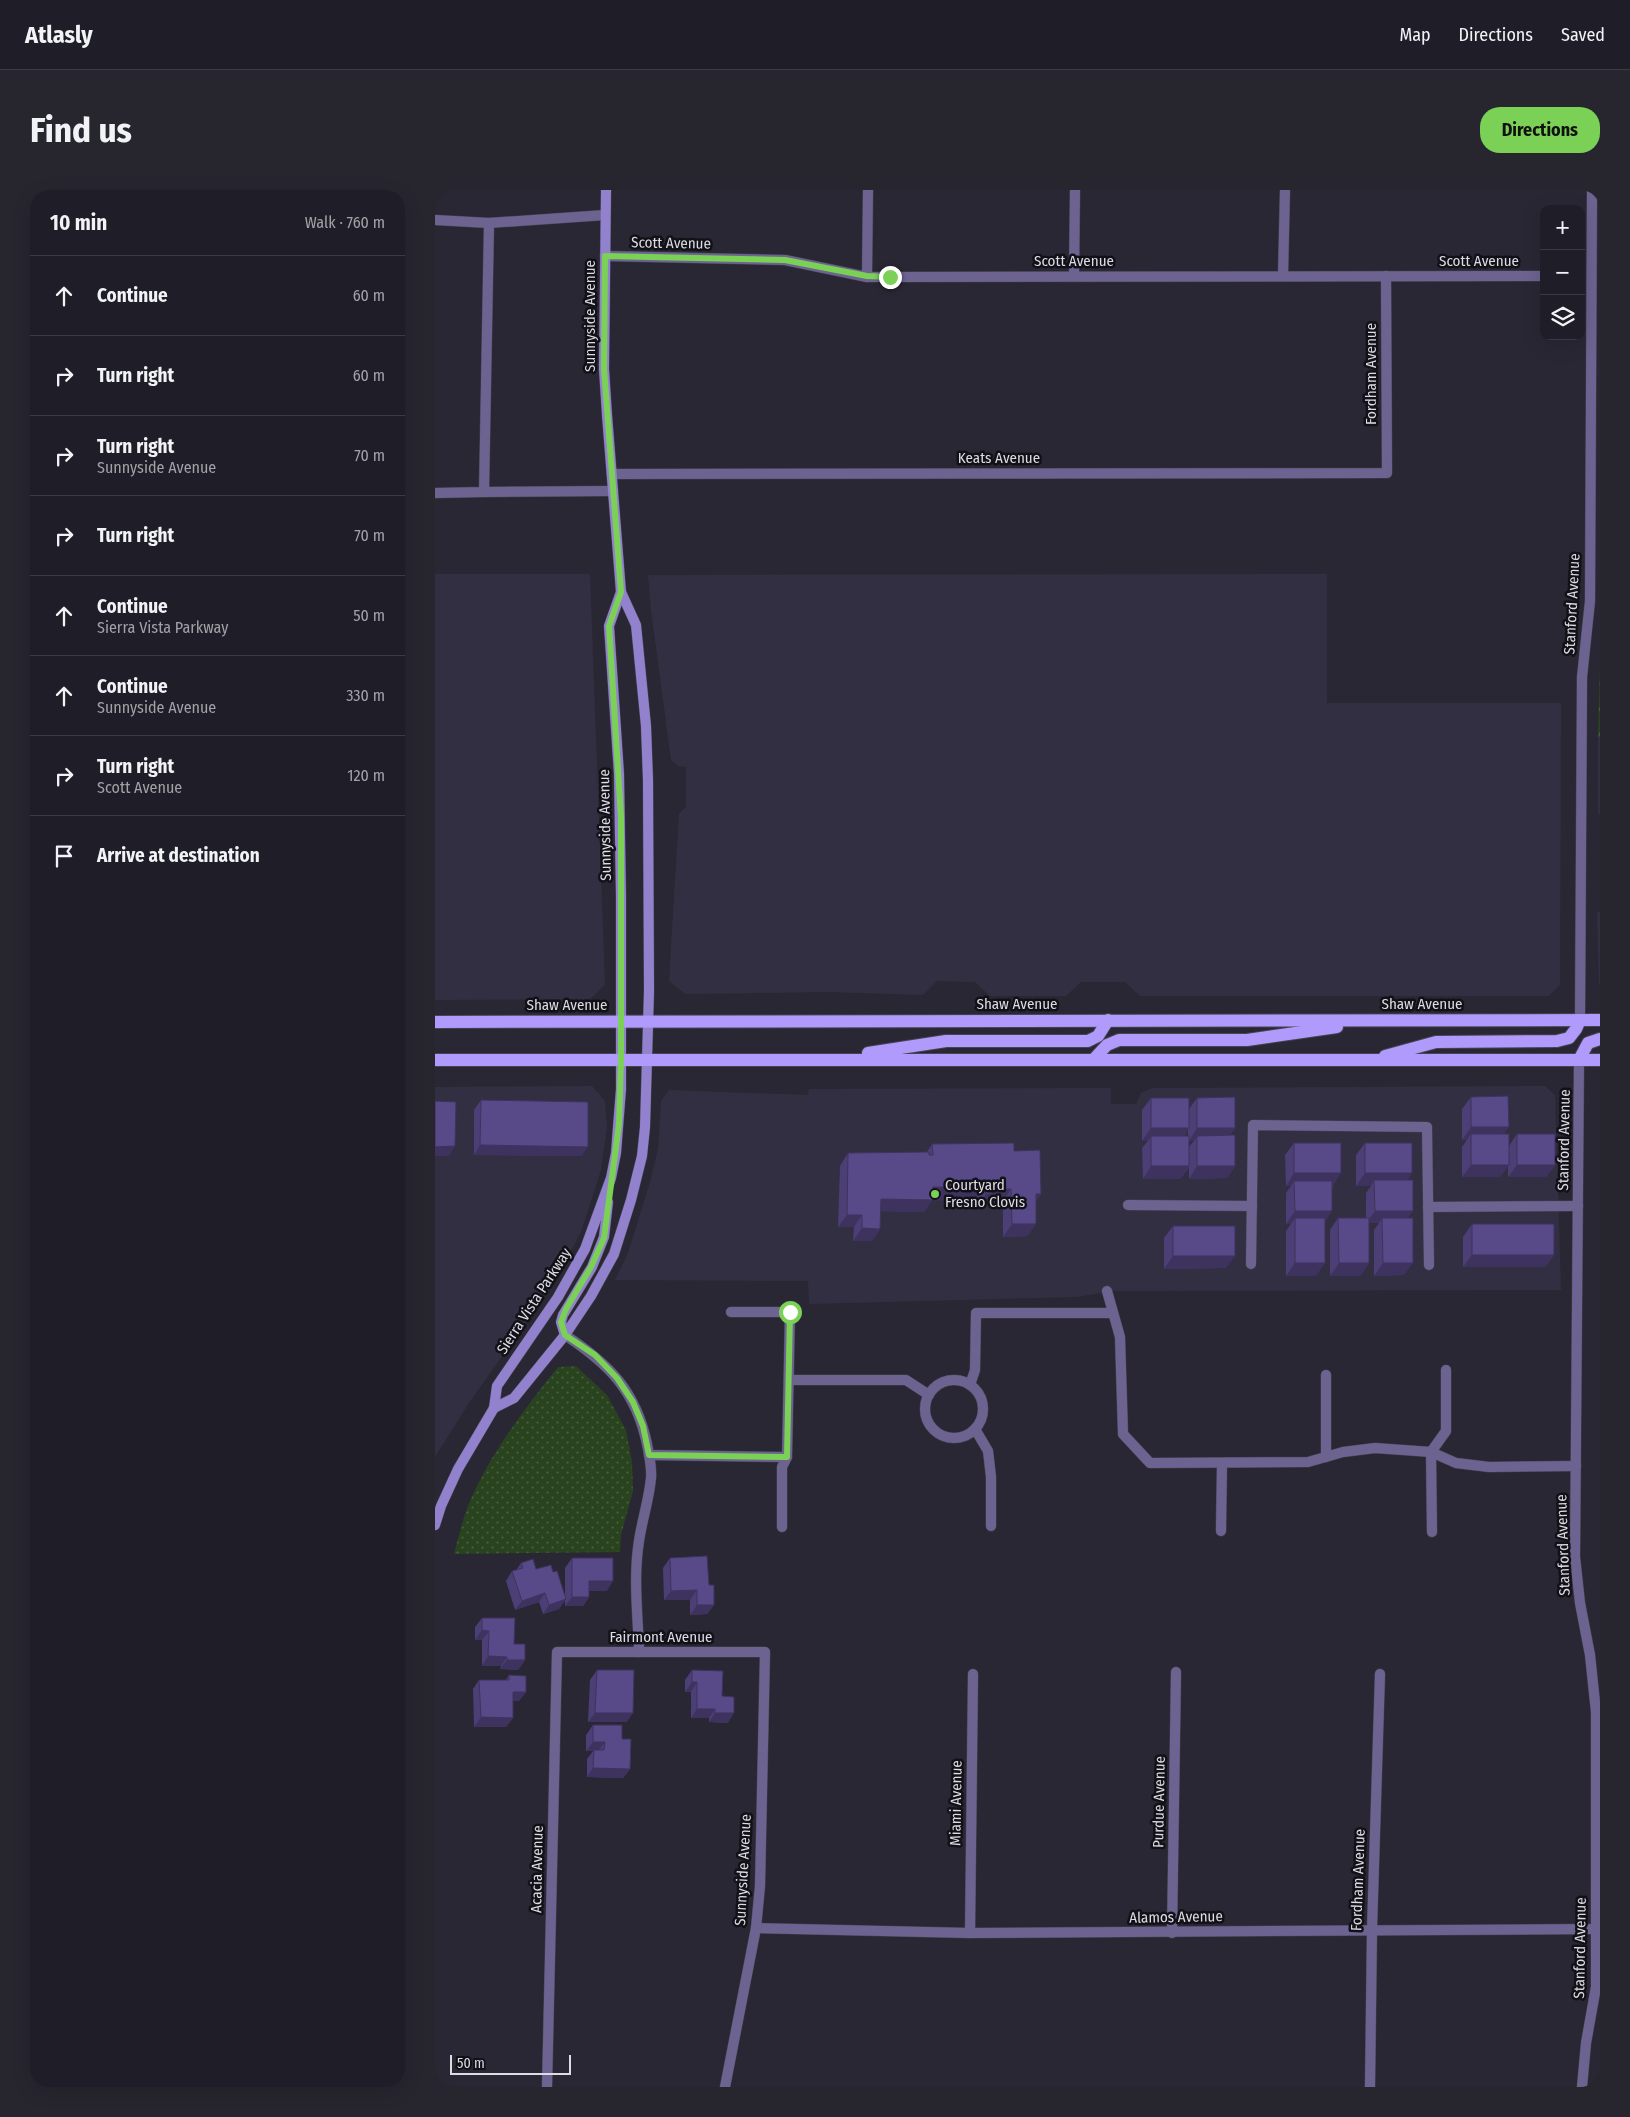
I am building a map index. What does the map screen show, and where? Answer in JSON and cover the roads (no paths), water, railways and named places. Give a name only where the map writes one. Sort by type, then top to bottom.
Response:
[{"type":"main road","name":"Sunnyside Avenue","points":[[606,190],[604,369],[611,474],[621,592],[636,625],[646,726],[648,780],[648,1060]]},
{"type":"main road","name":"Sunnyside Avenue","points":[[621,592],[609,626],[621,808],[621,1060]]},
{"type":"main road","points":[[831,1060],[946,1041],[1088,1041],[1098,1036],[1108,1020]]},
{"type":"main road","points":[[1093,1060],[1107,1045],[1119,1040],[1247,1040],[1382,1020]]},
{"type":"main road","points":[[1371,1060],[1436,1042],[1563,1040],[1569,1038],[1577,1029],[1580,1020]]},
{"type":"main road","name":"Shaw Avenue","points":[[435,1022],[1600,1020]]},
{"type":"main road","points":[[1579,1060],[1588,1044],[1600,1040]]},
{"type":"main road","points":[[435,1060],[1600,1060]]},
{"type":"main road","name":"Sierra Vista Parkway","points":[[435,1525],[441,1506],[458,1469],[494,1408],[497,1386],[558,1298],[585,1249],[611,1178],[619,1124],[621,1060]]},
{"type":"main road","points":[[494,1408],[515,1398],[565,1335],[591,1296],[614,1254],[625,1224],[641,1156],[645,1127],[648,1060]]},
{"type":"main road","points":[[565,1335],[561,1322],[563,1315],[591,1267],[604,1238],[611,1178]]},
{"type":"street","points":[[867,276],[868,190]]},
{"type":"street","points":[[1074,276],[1075,190]]},
{"type":"street","points":[[1283,276],[1285,190]]},
{"type":"street","name":"Stanford Avenue","points":[[1580,1020],[1582,678],[1590,601],[1595,455],[1586,276],[1591,190]]},
{"type":"street","points":[[435,220],[489,223],[605,215]]},
{"type":"street","points":[[484,492],[489,223]]},
{"type":"street","name":"Scott Avenue","points":[[605,256],[785,260],[867,276],[1540,276]]},
{"type":"street","name":"Fordham Avenue","points":[[1386,276],[1387,473]]},
{"type":"street","name":"Keats Avenue","points":[[611,474],[1387,473]]},
{"type":"street","points":[[435,493],[613,491]]},
{"type":"street","name":"Stanford Avenue","points":[[1579,1060],[1575,1557],[1579,1603],[1595,1655],[1596,1712],[1596,1987],[1586,2042],[1582,2087]]},
{"type":"street","points":[[1251,1264],[1253,1125],[1263,1125],[1427,1127],[1429,1265]]},
{"type":"street","points":[[1128,1205],[1252,1206]]},
{"type":"street","points":[[1428,1207],[1578,1206]]},
{"type":"street","points":[[1107,1291],[1120,1337],[1123,1434],[1150,1463],[1307,1462],[1343,1452],[1375,1448],[1431,1452],[1456,1463],[1489,1467],[1576,1466]]},
{"type":"street","points":[[731,1312],[790,1312],[787,1457],[782,1467],[782,1526]]},
{"type":"street","points":[[970,1385],[975,1370],[976,1313],[1113,1313]]},
{"type":"street","points":[[565,1335],[595,1355],[617,1378],[633,1402],[643,1426],[651,1476],[636,1570],[639,1652]]},
{"type":"street","points":[[1432,1532],[1431,1452],[1446,1431],[1446,1370]]},
{"type":"street","points":[[1326,1375],[1327,1457]]},
{"type":"street","points":[[789,1380],[906,1380],[929,1395]]},
{"type":"street","points":[[951,1380],[961,1381],[970,1385],[978,1392],[983,1406],[981,1421],[967,1435],[957,1438],[947,1437],[938,1433],[927,1420],[925,1412],[929,1395],[941,1383],[951,1380]]},
{"type":"street","points":[[975,1429],[988,1451],[991,1477],[991,1526]]},
{"type":"street","points":[[649,1455],[787,1457]]},
{"type":"street","points":[[1221,1463],[1221,1531]]},
{"type":"street","name":"Fairmont Avenue","points":[[557,1652],[765,1652]]},
{"type":"street","name":"Acacia Avenue","points":[[547,2087],[557,1652]]},
{"type":"street","name":"Sunnyside Avenue","points":[[725,2087],[756,1928],[760,1886],[765,1652]]},
{"type":"street","name":"Purdue Avenue","points":[[1171,1932],[1176,1672]]},
{"type":"street","name":"Miami Avenue","points":[[969,1933],[973,1674]]},
{"type":"street","name":"Fordham Avenue","points":[[1370,2087],[1372,1929],[1380,1674]]},
{"type":"street","name":"Alamos Avenue","points":[[756,1928],[969,1933],[1596,1929]]},
{"type":"place","name":"Courtyard Fresno Clovis","points":[[935,1194]]}]
